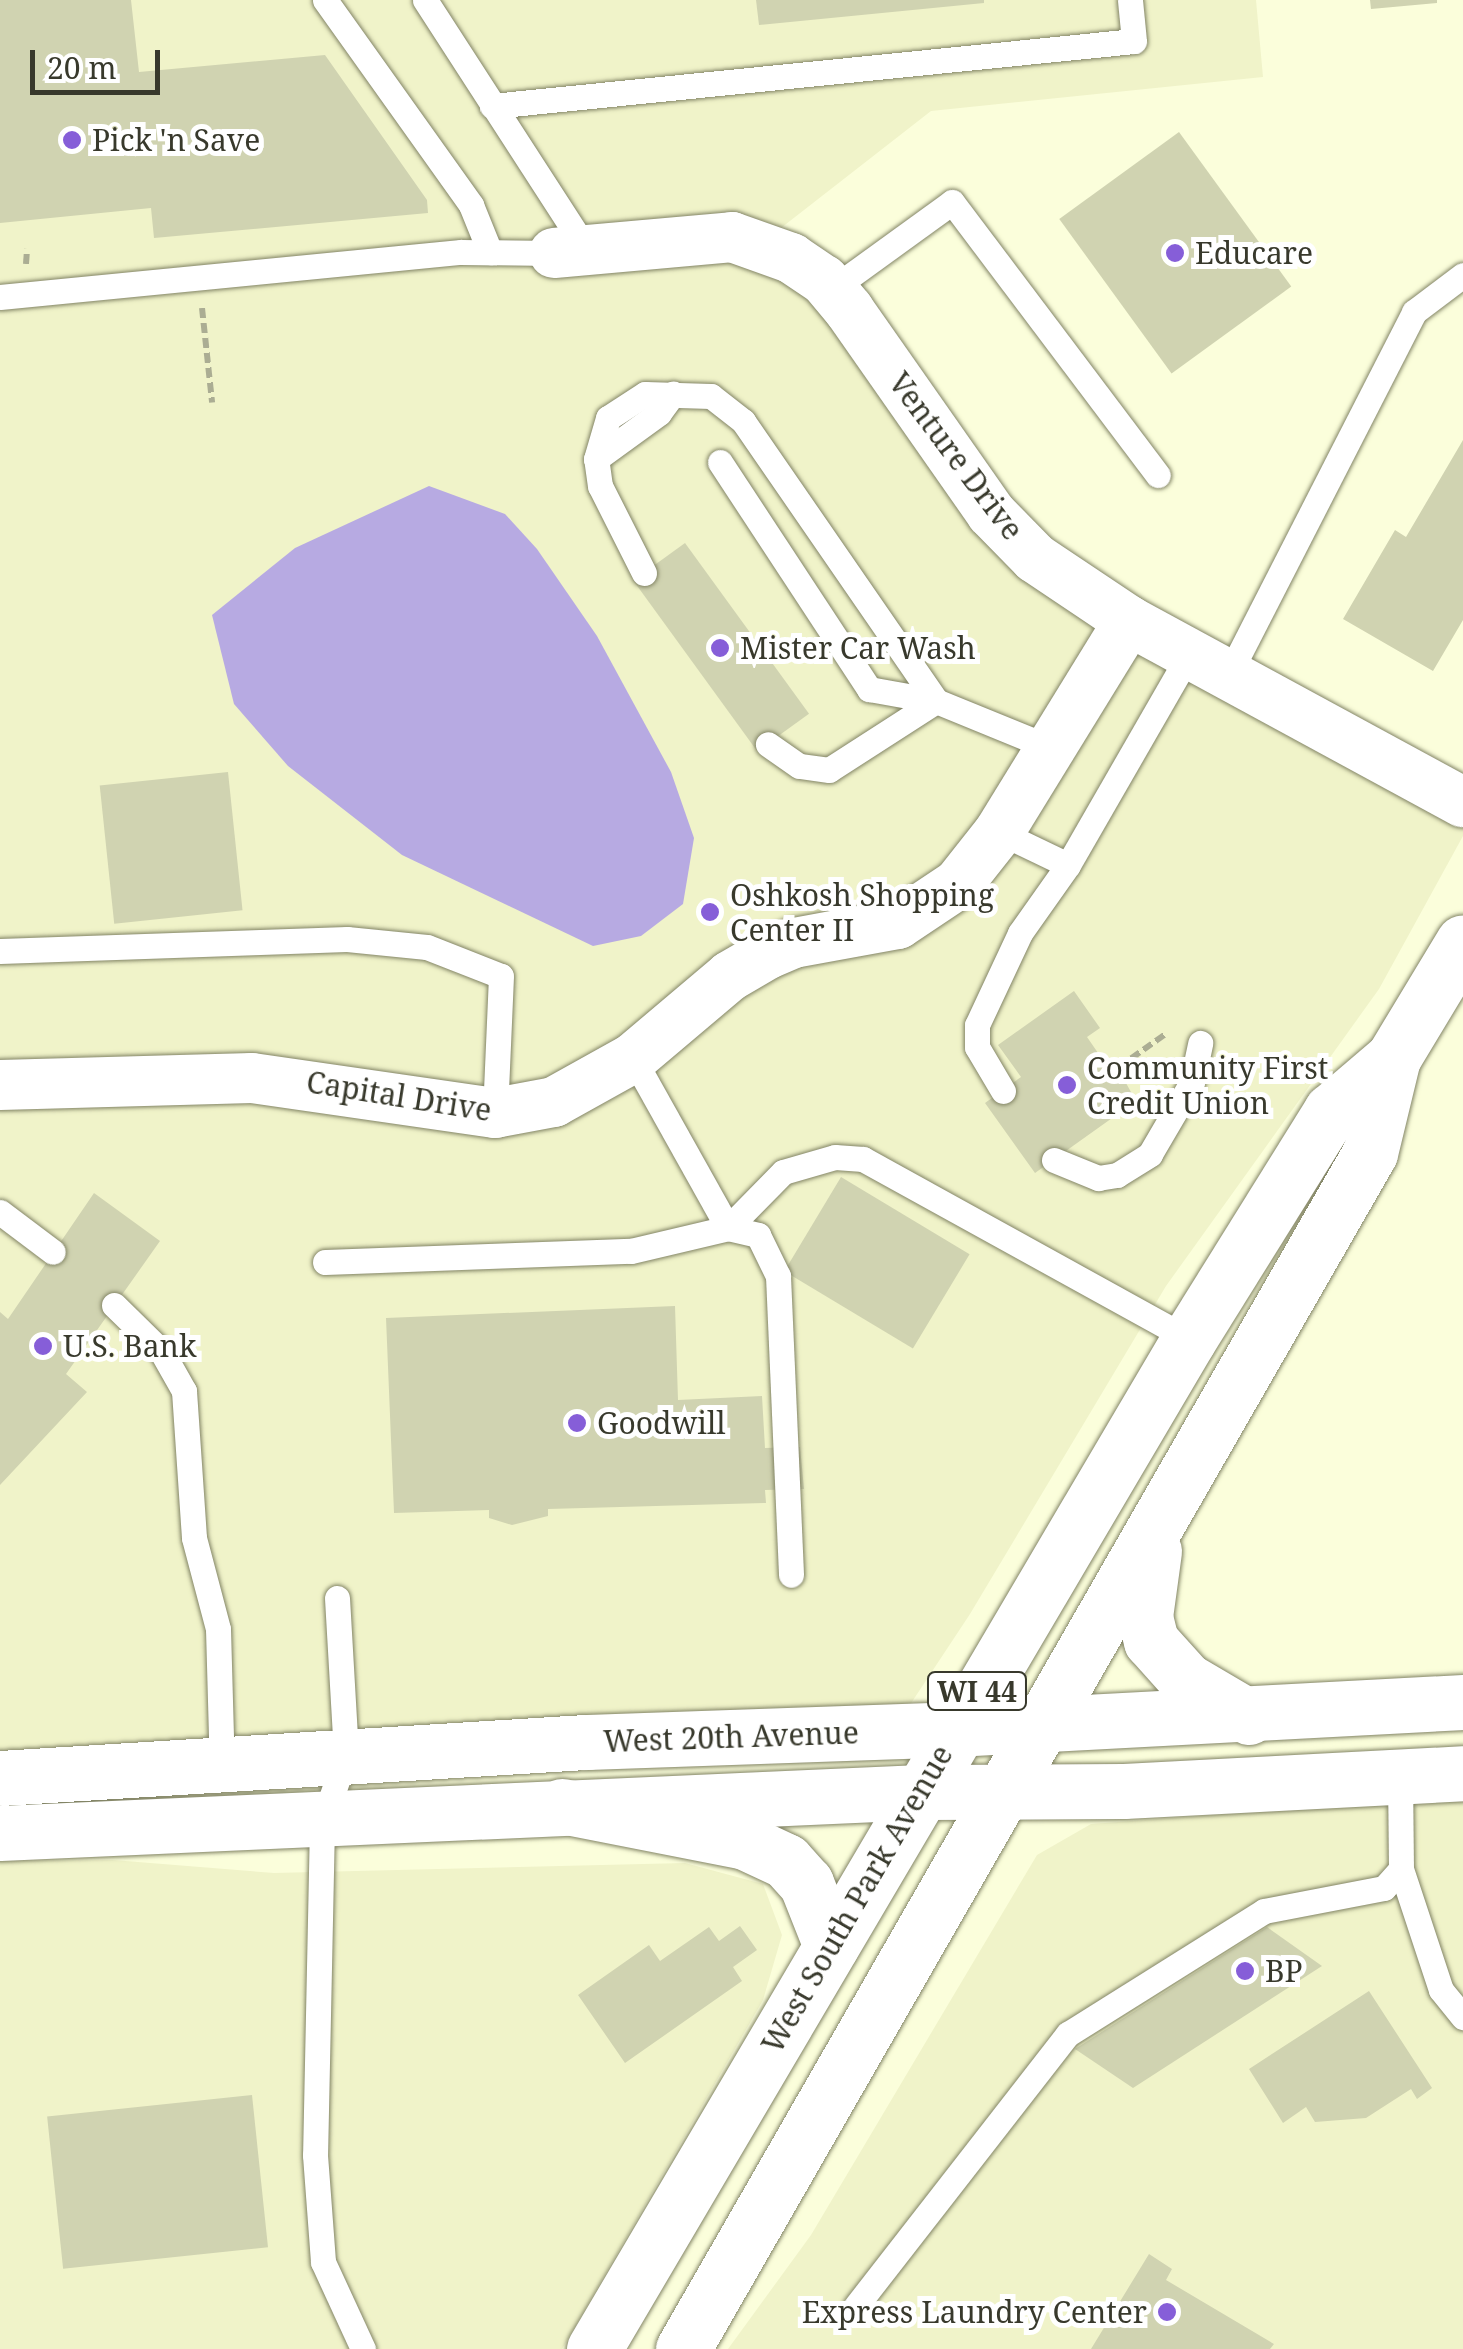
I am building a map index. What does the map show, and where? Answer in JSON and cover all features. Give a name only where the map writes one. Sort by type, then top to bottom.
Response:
[{"type":"main road","name":"West South Park Avenue","points":[[683,2349],[1156,1535],[1370,1153],[1393,1058],[1463,942]]},
{"type":"main road","name":"West South Park Avenue","points":[[594,2349],[954,1729],[1189,1339],[1331,1111],[1393,1058]]},
{"type":"main road","points":[[1156,1535],[1145,1617],[1151,1641],[1186,1680],[1249,1717]]},
{"type":"main road","name":"West 20th Avenue","points":[[0,1778],[346,1755],[1044,1727],[1463,1702]]},
{"type":"main road","name":"West 20th Avenue","points":[[0,1834],[322,1824],[562,1806],[920,1792],[1007,1794],[1463,1773]]},
{"type":"main road","points":[[562,1806],[745,1842],[786,1861],[806,1883],[831,1946]]},
{"type":"street","name":"Venture Drive","points":[[570,251],[750,238],[832,289],[992,512],[1036,558],[1129,621],[1463,802]]},
{"type":"street","name":"Capital Drive","points":[[0,1085],[300,1080],[436,1108],[495,1113],[554,1102],[634,1058],[730,976],[768,954],[794,943],[898,924],[958,884],[999,832],[1129,621]]},
{"type":"lane","points":[[325,0],[472,205],[490,252]]},
{"type":"lane","points":[[0,297],[490,252],[570,251],[492,106],[425,0]]},
{"type":"lane","points":[[492,106],[1134,41],[1130,0]]},
{"type":"lane","points":[[832,289],[952,202],[1158,476]]},
{"type":"lane","points":[[1002,1091],[977,1047],[977,1025],[1020,934],[1210,663],[1414,312],[1463,275]]},
{"type":"lane","points":[[644,573],[600,486],[596,458],[608,418],[624,404],[645,394],[696,392],[725,404],[772,461],[936,701]]},
{"type":"lane","points":[[736,486],[772,461]]},
{"type":"lane","points":[[720,462],[869,689],[936,701],[1051,748]]},
{"type":"lane","points":[[768,744],[799,766],[829,770],[936,701]]},
{"type":"lane","points":[[999,832],[1068,865]]},
{"type":"lane","points":[[0,951],[346,939],[427,947],[501,976],[495,1113]]},
{"type":"lane","points":[[1054,1160],[1098,1178],[1117,1175],[1150,1154],[1192,1082],[1200,1043]]},
{"type":"lane","points":[[634,1058],[728,1228]]},
{"type":"lane","points":[[728,1228],[784,1172],[835,1157],[863,1159],[1189,1339]]},
{"type":"lane","points":[[0,1212],[54,1252]]},
{"type":"lane","points":[[325,1262],[631,1251],[728,1228],[758,1235],[778,1276],[791,1574]]},
{"type":"lane","points":[[114,1305],[162,1352],[184,1391],[194,1538],[218,1629],[226,1826]]},
{"type":"lane","points":[[337,1598],[346,1755],[322,1824],[314,2123],[323,2262],[364,2349]]},
{"type":"lane","points":[[1400,1777],[1401,1870],[1441,1990],[1463,2017]]},
{"type":"lane","points":[[856,2306],[988,2128],[1068,2034],[1264,1911],[1384,1888],[1401,1870]]},
{"type":"path","points":[[191,277],[202,302],[212,402]]},
{"type":"path","points":[[1119,1067],[1184,1021]]},
{"type":"shaded area","name":"Oshkosh Shopping Center II","points":[[0,0],[1256,0],[1263,77],[931,111],[763,242],[991,513],[1463,802],[1463,836],[1379,989],[1166,1286],[970,1614],[892,1732],[0,1778]]},
{"type":"shaded area","points":[[429,486],[505,514],[537,549],[597,636],[671,772],[694,838],[683,904],[641,936],[593,946],[402,855],[288,766],[234,704],[212,615],[295,548]]},
{"type":"shaded area","points":[[1463,1797],[1463,2349],[728,2349],[811,2235],[1037,1855],[1091,1824]]},
{"type":"shaded area","points":[[113,1860],[274,1873],[685,1863],[763,1884],[782,1935],[763,2000],[562,2349],[0,2349],[0,1861]]},
{"type":"building","points":[[0,0],[131,0],[139,72],[325,55],[427,200],[428,213],[154,238],[151,208],[0,223]]},
{"type":"building","points":[[756,0],[984,0],[984,3],[759,25]]},
{"type":"building","points":[[1370,0],[1437,0],[1437,3],[1371,9]]},
{"type":"building","name":"Educare","points":[[1179,132],[1291,287],[1172,374],[1059,219]]},
{"type":"building","points":[[1463,440],[1463,620],[1433,671],[1343,619],[1395,530],[1406,537]]},
{"type":"building","name":"Mister Car Wash","points":[[685,543],[809,714],[757,751],[633,581]]},
{"type":"building","points":[[228,772],[243,910],[114,924],[100,785]]},
{"type":"building","name":"Community First Credit Union","points":[[1074,991],[1100,1028],[1087,1037],[1105,1063],[1112,1058],[1136,1101],[1035,1173],[985,1103],[1021,1077],[998,1045]]},
{"type":"building","points":[[841,1177],[970,1254],[913,1349],[784,1271]]},
{"type":"building","name":"U.S. Bank","points":[[94,1193],[160,1241],[66,1374],[87,1392],[0,1485],[0,1312],[8,1319]]},
{"type":"building","name":"Goodwill","points":[[675,1306],[678,1400],[762,1396],[765,1448],[800,1447],[804,1489],[765,1490],[766,1503],[548,1509],[548,1516],[512,1525],[489,1518],[489,1510],[394,1513],[386,1318]]},
{"type":"building","points":[[740,1926],[757,1950],[733,1967],[742,1981],[625,2063],[578,1995],[649,1945],[660,1961],[709,1927],[719,1941]]},
{"type":"building","points":[[1267,1927],[1322,1966],[1133,2088],[1075,2049]]},
{"type":"building","points":[[1369,1991],[1432,2088],[1417,2099],[1411,2089],[1366,2118],[1315,2122],[1306,2107],[1283,2123],[1249,2069]]},
{"type":"building","points":[[252,2095],[268,2247],[63,2269],[47,2117]]},
{"type":"building","name":"Express Laundry Center","points":[[1149,2254],[1172,2269],[1166,2280],[1274,2344],[1270,2349],[1091,2349]]},
{"type":"place","name":"Pick 'n Save","points":[[72,140]]},
{"type":"place","name":"Educare","points":[[1175,253]]},
{"type":"place","name":"Mister Car Wash","points":[[720,648]]},
{"type":"place","name":"Oshkosh Shopping Center II","points":[[710,912]]},
{"type":"place","name":"Community First Credit Union","points":[[1067,1085]]},
{"type":"place","name":"U.S. Bank","points":[[43,1346]]},
{"type":"place","name":"Goodwill","points":[[577,1423]]},
{"type":"place","name":"BP","points":[[1245,1971]]},
{"type":"place","name":"Express Laundry Center","points":[[1167,2312]]}]
